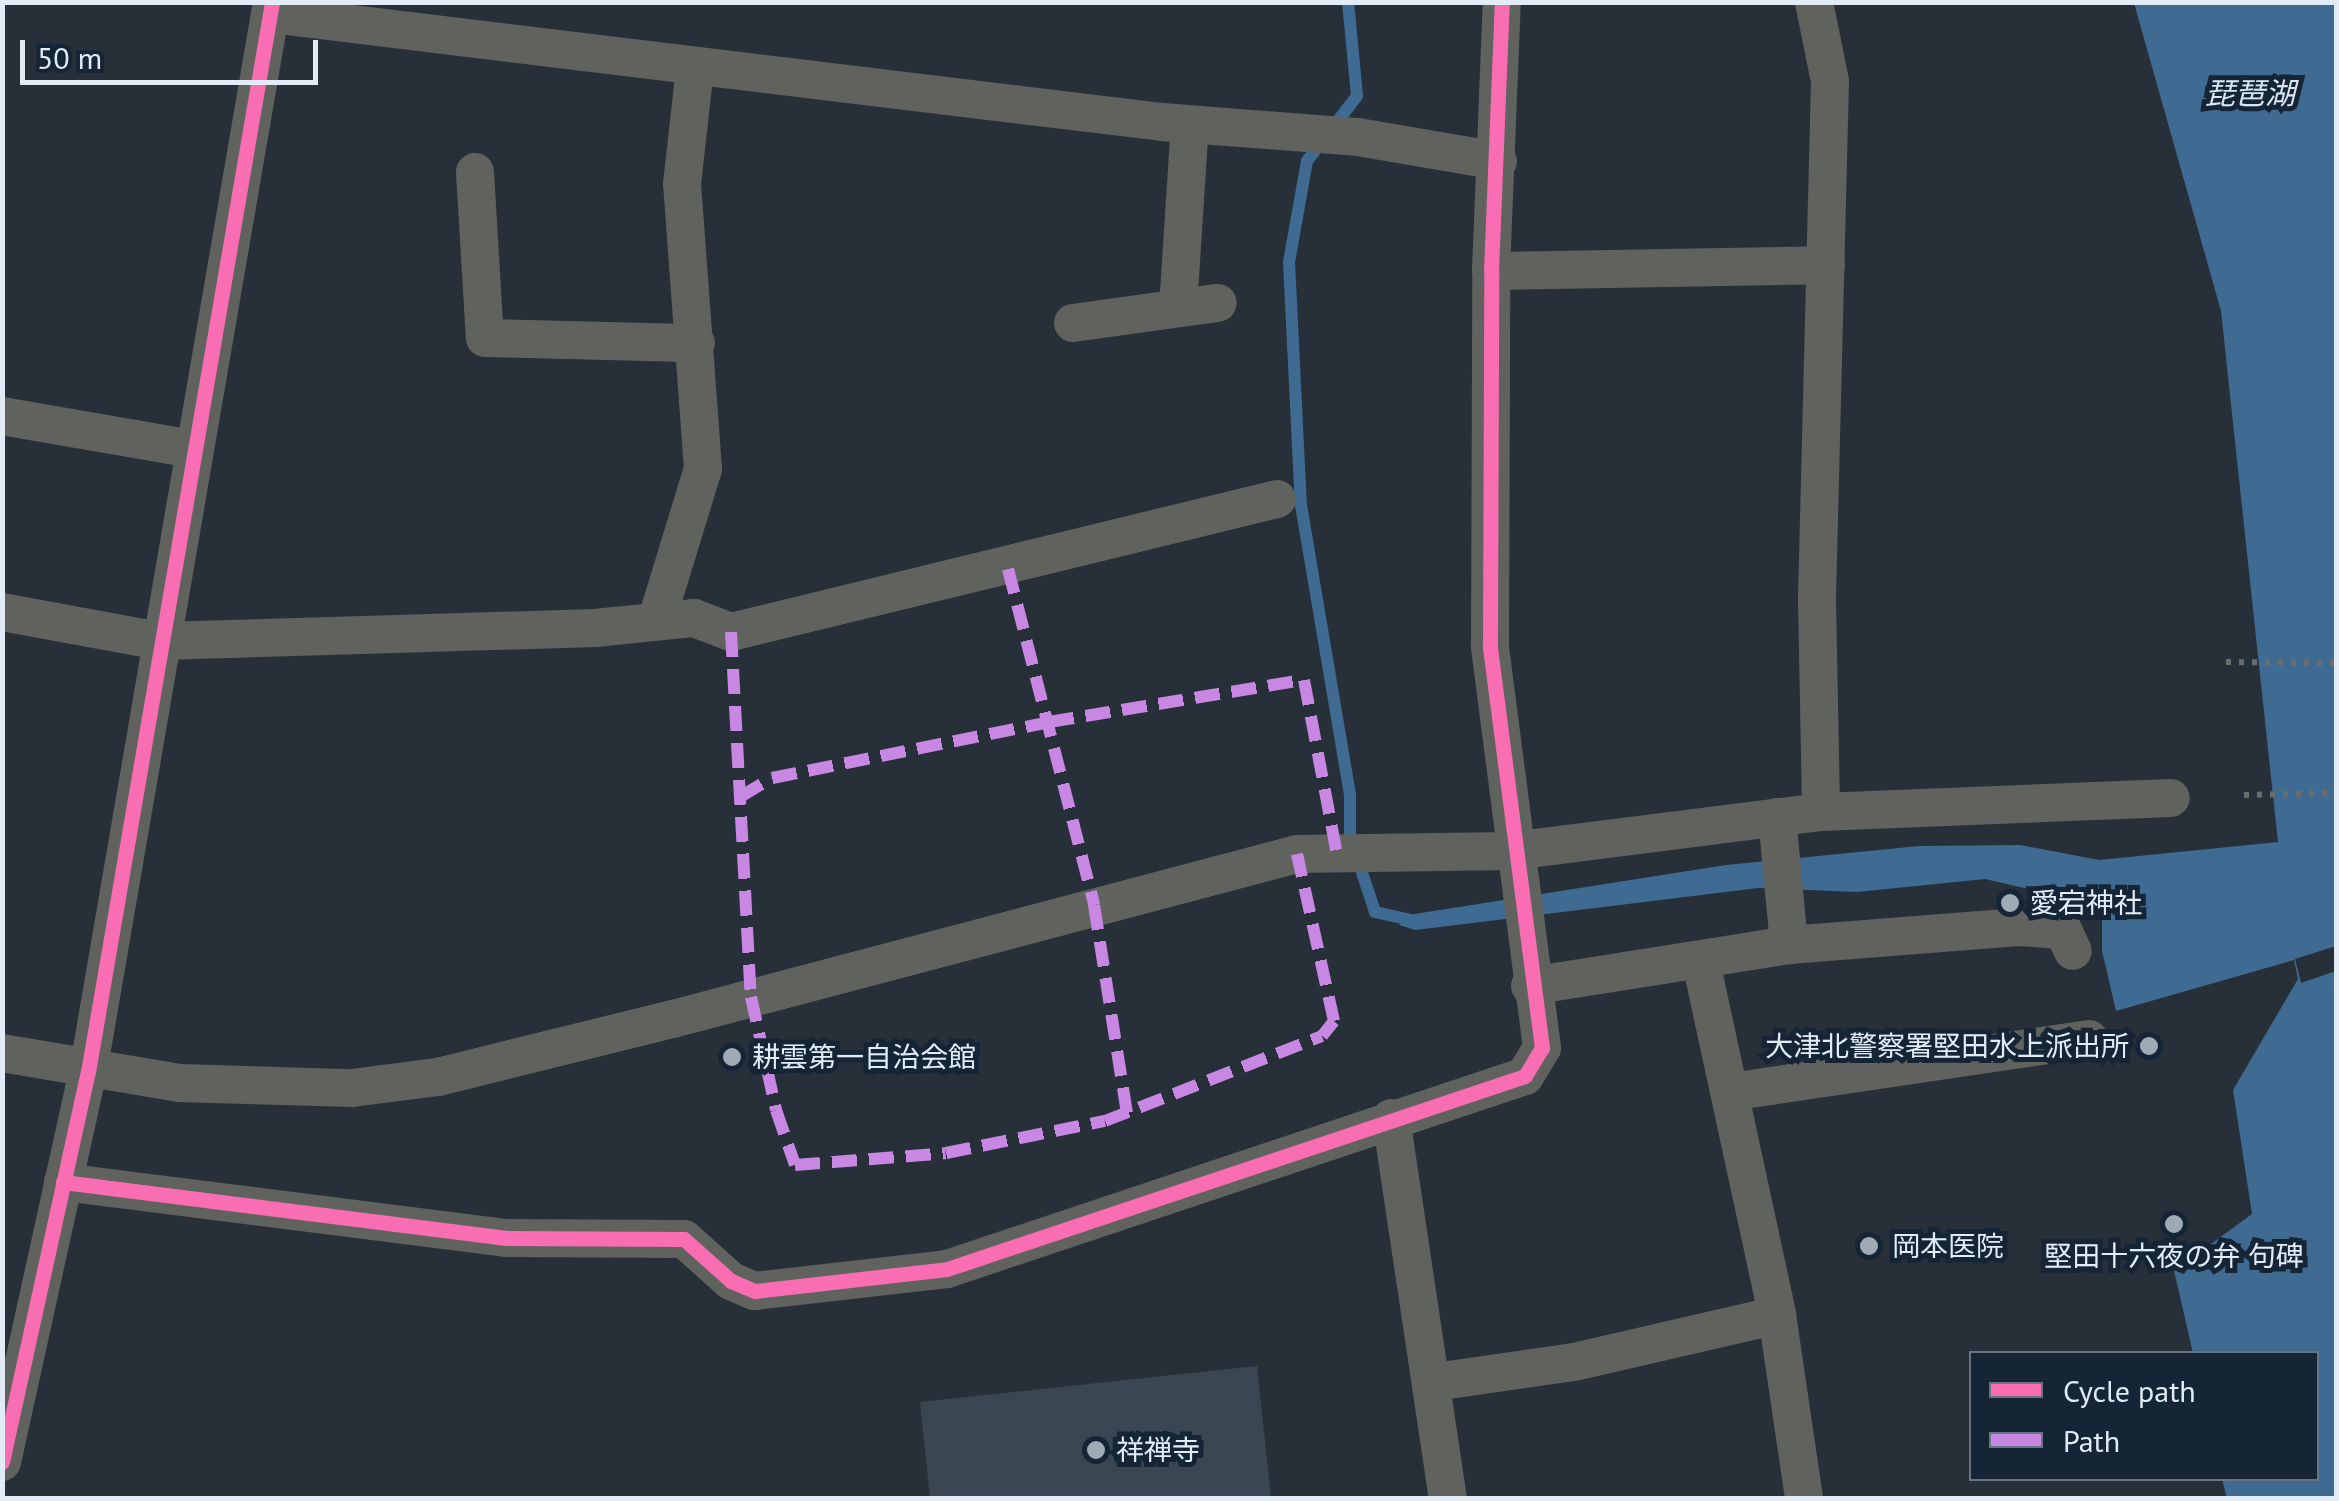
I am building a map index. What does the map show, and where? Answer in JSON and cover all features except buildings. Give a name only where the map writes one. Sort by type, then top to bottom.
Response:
[{"type":"street","points":[[63,1182],[506,1238],[684,1239],[731,1281],[756,1291],[947,1269],[1525,1076],[1542,1048],[1522,930],[1490,645],[1492,271],[1502,2]]},
{"type":"street","points":[[1814,2],[1830,81],[1818,599],[1821,812]]},
{"type":"street","points":[[2,1462],[88,1072],[271,8],[695,69],[1190,124],[1358,137],[1498,161]]},
{"type":"street","points":[[658,619],[703,468],[682,184],[695,69]]},
{"type":"street","points":[[1178,308],[1190,124]]},
{"type":"street","points":[[475,172],[486,338],[696,344]]},
{"type":"street","points":[[1492,271],[1826,266]]},
{"type":"street","points":[[1073,323],[1218,302]]},
{"type":"street","points":[[2,416],[194,449]]},
{"type":"street","points":[[2,612],[160,641],[595,628],[694,618],[731,632],[1277,499]]},
{"type":"street","points":[[2,1053],[88,1072],[246,1087],[352,1088],[438,1078],[1297,854],[1514,864],[1779,833],[1821,812],[2171,798]]},
{"type":"street","points":[[1779,833],[1789,945]]},
{"type":"street","points":[[1530,986],[1701,962],[1789,945],[2018,926],[2063,930],[2073,951]]},
{"type":"street","points":[[1701,962],[1777,1315],[1804,1498]]},
{"type":"street","points":[[1730,1092],[2089,1039]]},
{"type":"street","points":[[1390,1118],[1435,1382],[1448,1498]]},
{"type":"street","points":[[1435,1382],[1574,1362],[1777,1315]]},
{"type":"path","points":[[2226,662],[2336,663]]},
{"type":"path","points":[[2244,795],[2336,792]]},
{"type":"water","name":"琵琶湖","points":[[2134,3],[2336,3],[2336,1498],[2227,1498],[2223,1481],[2319,1481],[2319,1351],[2193,1351],[2174,1271],[2252,1214],[2233,1090],[2298,979],[2294,960],[2116,1011],[2102,951],[2102,906],[1985,879],[1857,892],[1758,888],[1415,930],[1399,925],[1408,915],[1726,865],[1919,846],[2020,845],[2099,860],[2278,842],[2221,311]]},
{"type":"pier","points":[[2336,946],[2336,971],[2301,983],[2295,959]]},
{"type":"waterway","points":[[1348,2],[1357,96],[1307,161],[1289,262],[1301,505],[1350,794],[1350,836],[1375,912],[1419,922]]},
{"type":"marked path","points":[[1008,569],[1094,905],[1127,1113]]},
{"type":"marked path","points":[[731,632],[751,997],[776,1110],[795,1165],[946,1153],[1105,1121],[1322,1036],[1334,1021],[1297,854]]},
{"type":"marked path","points":[[740,797],[772,778],[1049,722],[1304,680],[1337,854]]},
{"type":"cycle path","points":[[2,1462],[88,1072],[272,2]]},
{"type":"cycle path","points":[[63,1182],[506,1238],[684,1239],[731,1281],[755,1291],[947,1269],[1525,1076],[1542,1048],[1490,645],[1491,271],[1502,2]]},
{"type":"place","name":"愛宕神社","points":[[2010,903]]},
{"type":"place","name":"大津北警察署堅田水上派出所","points":[[2149,1046]]},
{"type":"place","name":"耕雲第一自治会館","points":[[732,1057]]},
{"type":"place","name":"堅田十六夜の弁 句碑","points":[[2174,1224]]},
{"type":"place","name":"岡本医院","points":[[1869,1246]]},
{"type":"place","name":"祥禅寺","points":[[1096,1450]]}]
